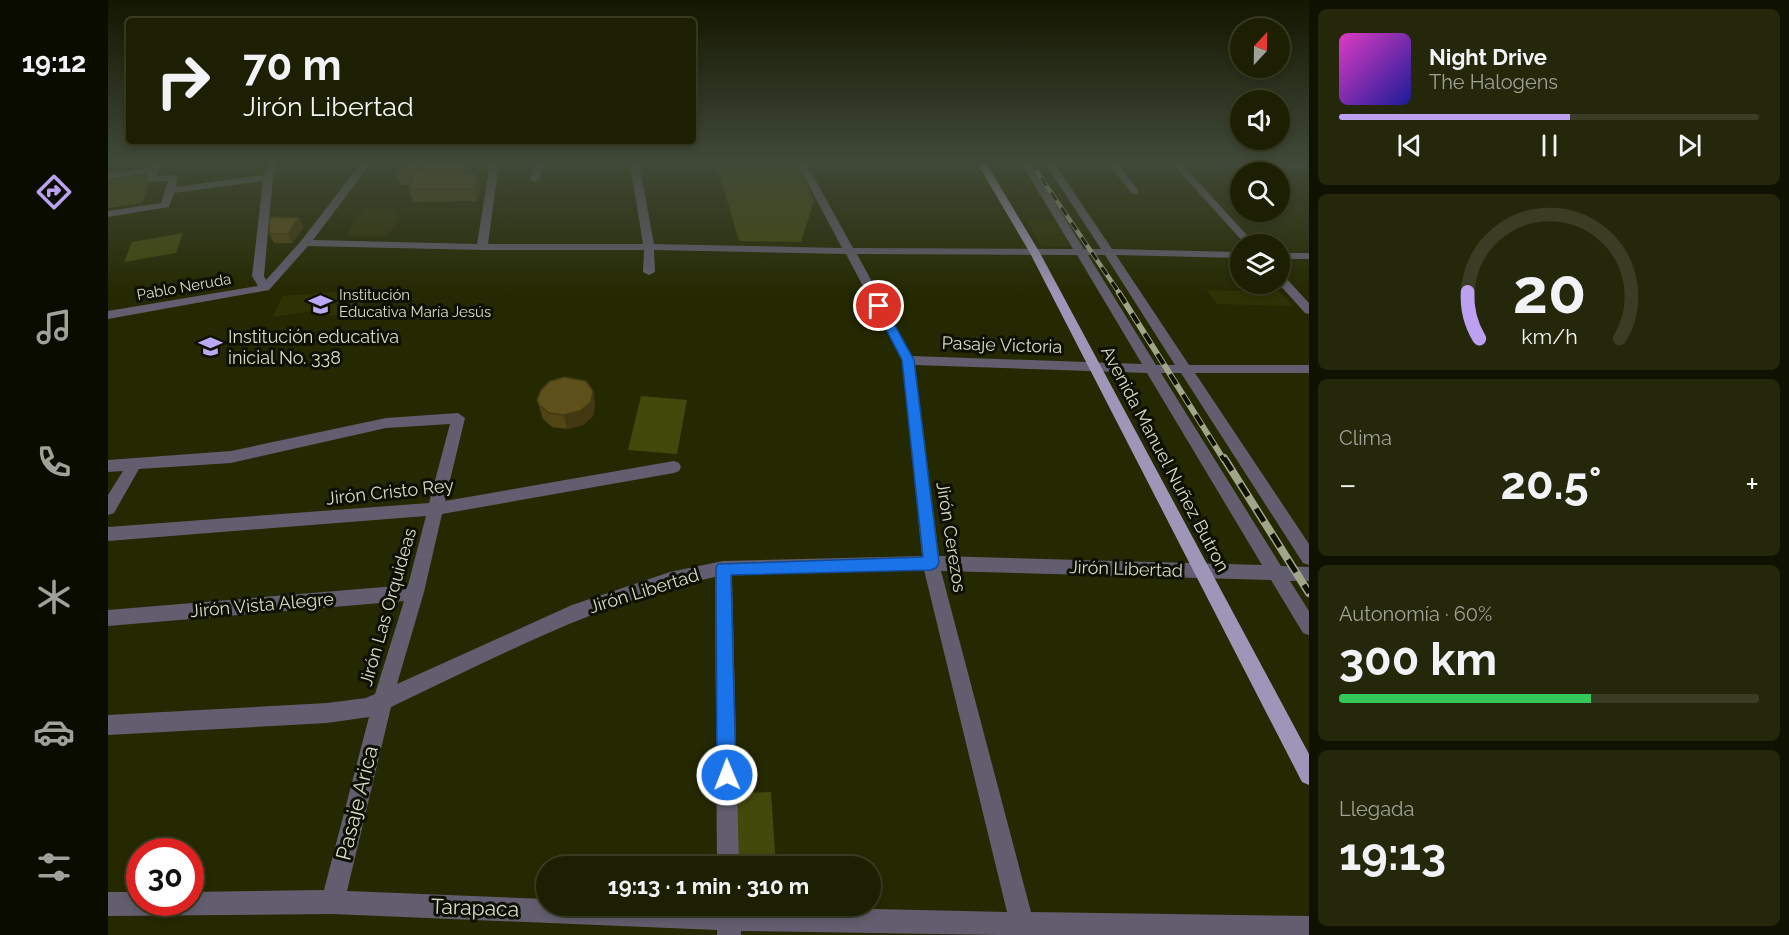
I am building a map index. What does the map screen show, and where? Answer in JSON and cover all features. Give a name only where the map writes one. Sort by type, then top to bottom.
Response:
[{"type":"main road","name":"Avenida Manuel Nuñez Butron","points":[[1008,207],[1095,366],[1309,775]]},
{"type":"street","points":[[108,214],[155,207]]},
{"type":"street","points":[[265,207],[258,276],[265,288],[305,243],[333,207]]},
{"type":"street","points":[[482,247],[488,207]]},
{"type":"street","points":[[642,207],[649,247],[649,272]]},
{"type":"street","name":"Jirón Cerezos","points":[[826,207],[908,360],[931,563],[1023,929]]},
{"type":"street","points":[[1053,207],[1309,627]]},
{"type":"street","points":[[1079,207],[1309,558]]},
{"type":"street","points":[[1216,207],[1241,234]]},
{"type":"street","points":[[305,243],[1230,255]]},
{"type":"street","points":[[1290,256],[1309,256]]},
{"type":"street","name":"Pablo Neruda","points":[[108,315],[265,288]]},
{"type":"street","points":[[1290,289],[1309,310]]},
{"type":"street","name":"Pasaje Victoria","points":[[908,360],[1151,369],[1309,369]]},
{"type":"street","name":"Jirón Las Orquideas","points":[[135,463],[231,457],[386,423],[458,418],[415,592],[382,703]]},
{"type":"street","points":[[108,466],[135,463]]},
{"type":"street","points":[[108,509],[135,463]]},
{"type":"street","name":"Jirón Cristo Rey","points":[[108,534],[436,509],[674,467]]},
{"type":"street","name":"Jirón Libertad","points":[[108,725],[327,713],[367,708],[578,611],[670,579],[723,568],[931,563],[1309,574]]},
{"type":"street","points":[[723,568],[728,856]]},
{"type":"street","name":"Jirón Vista Alegre","points":[[108,618],[415,592]]},
{"type":"street","name":"Pasaje Arica","points":[[333,902],[382,703]]},
{"type":"street","name":"Tarapaca","points":[[108,904],[333,902],[729,920],[1023,929],[1309,928]]},
{"type":"shaded area","points":[[729,207],[812,207],[801,242],[739,241]]},
{"type":"shaded area","points":[[363,208],[393,208],[391,212],[399,215],[389,236],[345,236]]},
{"type":"shaded area","points":[[1026,220],[1055,221],[1070,246],[1041,246]]},
{"type":"shaded area","points":[[183,233],[176,253],[124,262],[132,242]]},
{"type":"shaded area","name":"Institución Educativa María Jesús","points":[[368,289],[360,313],[326,316],[313,311],[273,317],[282,296]]},
{"type":"shaded area","points":[[1206,290],[1230,291],[1230,294],[1282,294],[1293,306],[1217,304]]},
{"type":"shaded area","points":[[641,396],[687,400],[677,454],[628,450]]},
{"type":"shaded area","points":[[771,792],[775,856],[732,856],[730,793]]},
{"type":"building","points":[[270,217],[299,218],[288,234],[269,234]]},
{"type":"building","points":[[564,377],[586,381],[593,391],[591,402],[580,411],[564,415],[549,413],[539,405],[537,400],[541,390],[550,381]]},
{"type":"railway","points":[[1061,207],[1120,294]]},
{"type":"railway","points":[[1119,293],[1224,460]]},
{"type":"railway","points":[[1224,458],[1309,593]]},
{"type":"place","name":"Institución Educativa María Jesús","points":[[321,304]]},
{"type":"place","name":"Institución educativa inicial No. 338","points":[[210,347]]},
{"type":"route","points":[[727,775],[723,568],[931,563],[908,360],[879,306]]}]
